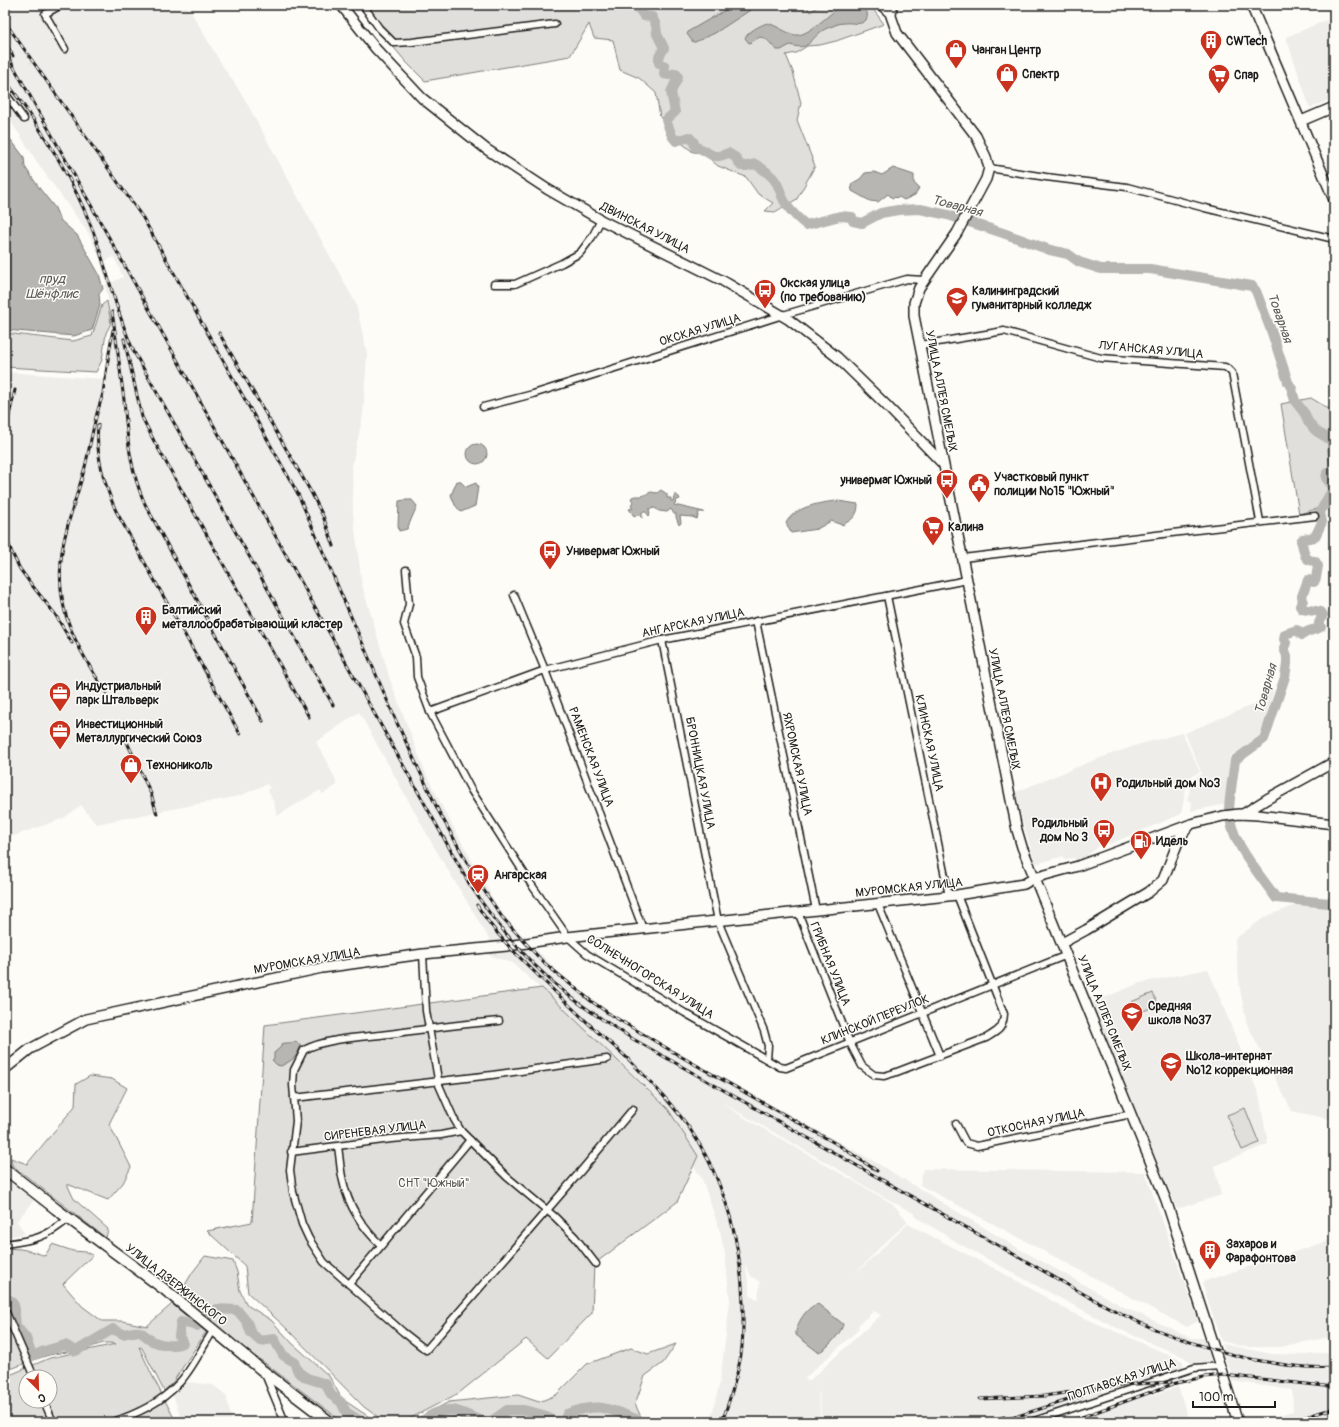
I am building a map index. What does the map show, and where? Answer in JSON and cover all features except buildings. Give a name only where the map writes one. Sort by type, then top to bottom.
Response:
[{"type":"main road","name":"ДВИНСКАЯ УЛИЦА","points":[[341,5],[376,49],[422,98],[486,149],[547,189],[600,220],[723,281],[783,316],[837,357],[944,465]]},
{"type":"main road","points":[[892,5],[891,16],[900,38],[976,136],[986,157],[989,168]]},
{"type":"main road","points":[[1251,5],[1334,200]]},
{"type":"main road","points":[[1301,121],[1334,107]]},
{"type":"main road","name":"УЛИЦА АЛЛЕЯ СМЕЛЫХ","points":[[989,168],[986,179],[941,258],[924,280],[914,303],[914,316],[1017,830],[1034,878],[1132,1114],[1172,1216],[1238,1422]]},
{"type":"main road","points":[[1241,814],[1334,762]]},
{"type":"main road","points":[[1267,799],[1264,806],[1269,816]]},
{"type":"main road","points":[[1241,814],[1334,824]]},
{"type":"main road","name":"МУРОМСКАЯ УЛИЦА","points":[[718,921],[954,895],[1024,884],[1034,878],[1078,866],[1191,824],[1224,816],[1241,814]]},
{"type":"main road","points":[[1062,943],[1149,892],[1163,880],[1180,837],[1191,824]]},
{"type":"main road","points":[[1172,831],[1177,832],[1180,837]]},
{"type":"main road","points":[[643,929],[718,921]]},
{"type":"main road","name":"МУРОМСКАЯ УЛИЦА","points":[[5,1069],[30,1049],[86,1019],[298,973],[423,954],[507,946],[568,937],[643,929]]},
{"type":"main road","name":"УЛИЦА ДЗЕРЖИНСКОГО","points":[[5,1169],[164,1289],[263,1371],[330,1422]]},
{"type":"street","points":[[61,5],[45,14],[65,49]]},
{"type":"street","points":[[364,5],[379,28],[394,43],[555,24]]},
{"type":"street","points":[[879,5],[891,16]]},
{"type":"street","points":[[5,93],[24,119]]},
{"type":"street","points":[[989,168],[1127,187],[1205,208],[1334,238]]},
{"type":"street","points":[[494,284],[516,284],[580,253],[592,237],[600,220]]},
{"type":"street","name":"ОКСКАЯ УЛИЦА","points":[[483,406],[533,394],[783,316],[908,279],[924,280]]},
{"type":"street","name":"ЛУГАНСКАЯ УЛИЦА","points":[[920,345],[1004,331],[1101,358],[1225,367],[1232,373],[1260,522]]},
{"type":"street","points":[[963,558],[1314,516]]},
{"type":"street","name":"СОЛНЕЧНОГОРСКАЯ УЛИЦА","points":[[406,570],[409,604],[404,624],[416,657],[417,677],[430,712],[471,790],[531,884],[568,937],[594,958],[685,1013],[767,1059]]},
{"type":"street","name":"АНГАРСКАЯ УЛИЦА","points":[[430,712],[545,670],[662,640],[967,580]]},
{"type":"street","name":"РАМЕНСКАЯ УЛИЦА","points":[[514,595],[545,670],[643,929]]},
{"type":"street","name":"КЛИНСКАЯ УЛИЦА","points":[[887,596],[954,895]]},
{"type":"street","name":"ЯХРОМСКАЯ УЛИЦА","points":[[756,621],[816,910]]},
{"type":"street","name":"БРОННИЦКАЯ УЛИЦА","points":[[662,640],[718,921]]},
{"type":"street","points":[[878,904],[940,1056],[986,1038],[996,1032],[1003,1024],[1004,1014],[954,895]]},
{"type":"street","name":"ГРИБНАЯ УЛИЦА","points":[[798,912],[850,1043],[862,1066],[874,1075],[884,1076],[940,1056]]},
{"type":"street","points":[[718,921],[764,1031],[768,1046],[767,1059]]},
{"type":"street","points":[[423,954],[426,1011],[438,1081],[445,1100],[461,1130],[507,1176],[547,1210],[575,1237],[596,1264]]},
{"type":"street","name":"КЛИНСКОЙ ПЕРЕУЛОК","points":[[767,1059],[780,1067],[786,1068],[1067,955]]},
{"type":"street","points":[[499,1021],[357,1037],[309,1047],[304,1050],[294,1070],[296,1121],[290,1170],[292,1192],[302,1224],[309,1239],[324,1262],[403,1332],[426,1350],[633,1109]]},
{"type":"street","points":[[294,1098],[607,1059]]},
{"type":"street","name":"ОТКОСНАЯ УЛИЦА","points":[[956,1124],[966,1143],[977,1146],[1132,1114]]},
{"type":"street","name":"СИРЕНЕВАЯ УЛИЦА","points":[[291,1152],[391,1139],[441,1135],[461,1130]]},
{"type":"street","points":[[349,1284],[470,1140]]},
{"type":"street","points":[[338,1146],[343,1181],[352,1205],[364,1228],[381,1245]]},
{"type":"street","points":[[5,1244],[26,1241],[45,1235],[57,1228],[69,1218]]},
{"type":"street","points":[[5,1310],[31,1369]]},
{"type":"street","points":[[112,1422],[145,1408],[167,1394],[179,1384],[214,1330]]},
{"type":"street","name":"ПОЛТАВСКАЯ УЛИЦА","points":[[1031,1422],[1194,1368],[1220,1366]]},
{"type":"street","points":[[263,1371],[285,1422]]},
{"type":"street","points":[[47,1409],[53,1422]]},
{"type":"shaded area","points":[[5,5],[187,5],[219,60],[244,98],[356,304],[367,354],[363,415],[352,465],[353,513],[362,585],[391,683],[426,774],[490,893],[489,894],[509,922],[522,935],[531,937],[532,942],[494,947],[433,845],[359,712],[316,742],[336,780],[337,785],[323,794],[320,790],[277,816],[274,803],[268,790],[270,788],[267,784],[239,796],[96,824],[81,805],[64,818],[5,839],[5,372],[103,379],[111,335],[109,304],[105,285],[107,284],[99,256],[89,234],[41,168],[5,112]],"holes":[[[114,257],[123,277],[111,283],[105,261]]]},
{"type":"shaded area","points":[[1334,17],[1334,98],[1310,108],[1286,37]]},
{"type":"shaded area","points":[[1274,688],[1262,736],[1230,756],[1227,804],[1191,811],[1192,802],[1187,800],[1192,780],[1202,774],[1185,733],[1255,704],[1261,697]]},
{"type":"shaded area","name":"Родильный дом №3","points":[[1182,733],[1200,772],[1188,778],[1181,814],[1110,844],[1105,842],[1078,862],[1074,858],[1064,859],[1063,856],[1036,864],[1022,820],[1016,792],[1092,761],[1137,745]]},
{"type":"shaded area","points":[[1309,900],[1334,908],[1334,1120],[1292,1111],[1247,1024],[1240,989],[1235,939],[1265,917]]},
{"type":"shaded area","points":[[532,945],[566,980],[606,1011],[672,1050],[875,1162],[1016,1247],[1124,1307],[1192,1338],[1204,1338],[1210,1356],[1210,1362],[1208,1365],[1194,1366],[1184,1357],[1123,1331],[1056,1296],[960,1244],[914,1216],[915,1214],[721,1102],[743,1117],[893,1204],[908,1222],[881,1246],[854,1275],[908,1224],[1003,1273],[1073,1313],[1183,1361],[1183,1367],[1130,1384],[1102,1387],[1103,1393],[1019,1422],[822,1422],[818,1392],[821,1422],[710,1422],[720,1382],[730,1301],[725,1254],[720,1231],[702,1179],[692,1163],[682,1130],[652,1092],[513,963],[488,955],[487,952]],"holes":[[[745,1264],[751,1276],[760,1282],[758,1299],[751,1297]],[[874,1311],[881,1315],[808,1382],[805,1378],[859,1329],[858,1325]]]},
{"type":"shaded area","points":[[1208,969],[1259,1095],[1268,1144],[1214,1166],[1221,1195],[1177,1209],[1092,1003],[1140,983]]},
{"type":"shaded area","points":[[923,1169],[1145,1172],[1198,1321],[1187,1327],[920,1185]]},
{"type":"shaded area","points":[[5,1177],[34,1200],[17,1221],[25,1234],[5,1237]]},
{"type":"shaded area","points":[[1334,1239],[1334,1336],[1281,1347],[1245,1347],[1221,1341],[1202,1282]]},
{"type":"shaded area","points":[[1222,1344],[1272,1354],[1304,1355],[1334,1352],[1334,1422],[1259,1422],[1293,1411],[1292,1390],[1232,1381],[1232,1375],[1225,1358],[1217,1357],[1215,1350],[1224,1352]]},
{"type":"shaded area","points":[[186,1382],[213,1385],[226,1395],[232,1422],[183,1422],[172,1393]]},
{"type":"shaded area","points":[[1178,1387],[1190,1422],[1060,1422]]},
{"type":"green space","points":[[358,5],[806,5],[810,12],[820,5],[870,5],[884,24],[836,41],[820,45],[807,46],[796,53],[786,55],[793,72],[801,103],[797,120],[815,166],[797,199],[775,212],[765,211],[773,203],[758,194],[746,177],[718,166],[703,153],[693,152],[673,135],[660,117],[656,93],[639,78],[620,70],[613,40],[594,38],[589,24],[570,56],[425,81],[406,62]]},
{"type":"green space","points":[[107,301],[111,323],[106,333],[102,360],[96,372],[5,367],[5,333],[73,341],[92,336],[102,305]]},
{"type":"green space","points":[[1311,398],[1334,412],[1334,504],[1299,514],[1281,404]]},
{"type":"green space","name":"СНТ \"Южный\"","points":[[542,988],[668,1109],[698,1156],[677,1202],[594,1264],[592,1313],[548,1358],[526,1339],[459,1393],[403,1422],[385,1422],[364,1407],[284,1326],[248,1293],[245,1266],[207,1231],[252,1222],[265,1025]]},
{"type":"green space","points":[[1153,993],[1158,1005],[1136,1014],[1131,1002]]},
{"type":"green space","points":[[90,1076],[112,1079],[127,1088],[109,1124],[131,1167],[123,1183],[108,1200],[67,1184],[74,1199],[108,1229],[106,1238],[12,1165],[11,1158],[27,1164],[75,1106],[76,1084]]},
{"type":"green space","points":[[1245,1108],[1259,1143],[1242,1150],[1227,1115]]},
{"type":"green space","points":[[52,1244],[73,1251],[86,1252],[93,1255],[63,1284],[82,1306],[102,1321],[122,1321],[147,1326],[172,1304],[206,1332],[173,1382],[164,1391],[142,1348],[139,1347],[176,1422],[5,1422],[5,1377],[18,1372],[18,1409],[58,1409],[58,1369],[24,1369],[50,1358],[116,1344],[103,1343],[86,1349],[49,1355],[5,1371],[5,1249],[25,1250],[45,1256]]},
{"type":"green space","points":[[205,1256],[233,1261],[237,1272],[240,1291],[247,1305],[271,1320],[292,1343],[329,1376],[342,1399],[377,1422],[343,1422],[262,1361],[243,1350],[179,1295],[192,1273]]},
{"type":"green space","points":[[676,1344],[663,1363],[645,1376],[635,1404],[641,1417],[658,1420],[660,1422],[596,1422],[588,1418],[575,1422],[468,1422],[458,1417],[437,1420],[434,1422],[410,1422],[449,1402],[518,1395],[539,1402],[556,1395],[587,1364],[631,1348],[648,1354]]},
{"type":"water","points":[[734,5],[758,5],[715,33],[695,42],[693,42],[687,34],[689,31]]},
{"type":"water","points":[[842,5],[864,5],[867,14],[866,20],[862,23],[844,23],[827,28],[818,34],[809,44],[802,47],[790,45],[781,50],[777,50],[764,38],[758,38],[749,43],[745,38],[752,31],[767,23],[792,34],[800,35],[813,28]]},
{"type":"water","name":"пруд Шёнфлис","points":[[5,139],[11,140],[24,157],[25,167],[55,208],[60,220],[77,235],[99,274],[103,289],[99,294],[100,305],[92,330],[74,336],[5,330]]},
{"type":"water","points":[[893,168],[914,175],[914,183],[919,188],[915,195],[904,200],[899,197],[892,198],[888,194],[878,202],[870,201],[852,191],[851,184],[860,179],[865,173],[874,172],[882,175]]},
{"type":"water","points":[[473,444],[481,444],[487,450],[487,458],[481,464],[473,464],[467,458],[467,450]]},
{"type":"water","points":[[457,481],[461,482],[466,487],[476,483],[478,487],[475,506],[461,512],[455,505],[451,495]]},
{"type":"water","points":[[661,490],[667,494],[667,498],[671,498],[671,501],[673,501],[675,494],[679,497],[680,499],[677,500],[674,505],[704,512],[699,512],[697,519],[680,516],[681,523],[679,525],[676,514],[674,514],[671,509],[667,512],[659,511],[655,508],[649,509],[649,516],[646,512],[642,512],[642,518],[639,515],[634,516],[629,509],[633,508],[631,506],[633,501],[631,499],[632,497],[642,496],[651,492],[657,493]]},
{"type":"water","points":[[412,500],[417,506],[407,529],[399,531],[399,501]]},
{"type":"water","points":[[838,501],[858,504],[856,515],[842,525],[831,521],[817,529],[791,533],[786,523],[795,513],[801,509],[816,504]]},
{"type":"water","points":[[296,1041],[300,1044],[300,1048],[297,1055],[291,1060],[281,1066],[277,1065],[272,1060],[274,1059],[274,1053],[281,1047],[281,1044]]},
{"type":"water","points":[[818,1304],[843,1324],[840,1332],[833,1341],[818,1352],[796,1335],[796,1331],[802,1316],[814,1305]]},
{"type":"waterway","name":"Товарная","points":[[633,5],[640,10],[644,16],[652,17],[656,25],[657,34],[664,48],[659,57],[659,63],[665,66],[664,74],[669,75],[676,73],[678,77],[671,92],[675,112],[666,120],[672,136],[676,141],[689,137],[696,147],[715,156],[728,153],[735,157],[741,166],[755,164],[774,179],[789,209],[806,225],[840,216],[852,217],[853,221],[862,223],[881,213],[898,210],[920,209],[948,215],[1050,250],[1068,254],[1079,262],[1101,269],[1150,269],[1252,286],[1256,291],[1272,333],[1295,401],[1314,429],[1332,442],[1334,462]]},
{"type":"waterway","name":"Товарная","points":[[1334,472],[1327,473],[1326,478],[1334,488],[1320,512],[1322,522],[1315,537],[1303,539],[1301,541],[1306,557],[1311,561],[1315,561],[1318,566],[1314,582],[1308,580],[1300,606],[1302,609],[1321,612],[1323,615],[1319,623],[1321,627],[1302,635],[1297,630],[1285,634],[1284,639],[1286,643],[1284,648],[1287,656],[1285,677],[1264,739],[1235,760],[1229,809],[1230,821],[1239,845],[1276,898],[1329,903],[1334,905]]},
{"type":"waterway","points":[[5,1299],[10,1300],[14,1305],[16,1326],[26,1338],[32,1356],[65,1345],[76,1351],[113,1329],[123,1334],[135,1332],[141,1333],[159,1344],[179,1344],[183,1343],[179,1336],[181,1322],[197,1326],[217,1309],[237,1310],[247,1322],[251,1333],[260,1341],[274,1339],[283,1355],[294,1362],[298,1372],[307,1378],[326,1384],[331,1395],[341,1402],[346,1412],[362,1422]]},
{"type":"waterway","points":[[490,1422],[507,1410],[524,1410],[540,1414],[554,1421],[564,1421],[567,1414],[577,1410],[594,1407],[609,1409],[636,1419],[637,1422]]},
{"type":"waterway","points":[[423,1422],[433,1414],[448,1410],[457,1411],[486,1422]]},
{"type":"railway","points":[[5,22],[143,218],[298,494],[397,723],[439,812],[477,880],[502,917],[543,962],[591,1001],[611,1015],[680,1056],[840,1146],[877,1171]]},
{"type":"railway","points":[[5,42],[13,56]]},
{"type":"railway","points":[[5,51],[470,885],[514,944],[540,970],[583,1006],[633,1039],[1119,1313],[1171,1336],[1246,1358],[1301,1367],[1334,1367]]},
{"type":"railway","points":[[5,80],[43,133],[65,171],[85,211],[93,231],[122,322],[134,352],[333,705]]},
{"type":"railway","points":[[112,312],[130,453],[140,492],[145,504],[263,721]]},
{"type":"railway","points":[[106,693],[82,654],[68,623],[61,592],[60,573],[64,538],[85,467],[103,393],[113,330]]},
{"type":"railway","points":[[219,333],[311,492],[323,516],[334,546]]},
{"type":"railway","points":[[124,339],[142,417],[309,717]]},
{"type":"railway","points":[[5,433],[15,390]]},
{"type":"railway","points":[[98,425],[97,436],[101,469],[116,511],[240,734]]},
{"type":"railway","points":[[5,534],[20,569],[55,614],[72,643]]},
{"type":"railway","points":[[126,740],[151,794],[157,814]]},
{"type":"railway","points":[[477,905],[492,927],[518,956],[625,1056],[663,1095],[690,1129],[713,1170],[722,1191],[735,1235],[742,1281],[743,1304],[741,1353],[730,1399],[722,1422]]},
{"type":"railway","points":[[1068,1422],[1176,1383],[1204,1377],[1223,1375],[1334,1387]]},
{"type":"railway","points":[[980,1399],[1044,1396],[1119,1385],[1171,1382]]},
{"type":"railway","points":[[999,1422],[1081,1396]]},
{"type":"railway","points":[[1290,1422],[1334,1408]]},
{"type":"railway","points":[[989,1422],[1004,1417]]},
{"type":"place","name":"CWTech","points":[[1211,60]]},
{"type":"place","name":"Чанган Центр","points":[[956,70]]},
{"type":"place","name":"Спектр","points":[[1007,94]]},
{"type":"place","name":"Спар","points":[[1219,94]]},
{"type":"place","name":"Окская улица (по требованию)","points":[[765,310]]},
{"type":"place","name":"Калининградский гуманитарный колледж","points":[[957,318]]},
{"type":"place","name":"универмаг Южный","points":[[947,500]]},
{"type":"place","name":"Участковый пункт полиции №15 \"Южный\"","points":[[979,504]]},
{"type":"place","name":"Калина","points":[[933,546]]},
{"type":"place","name":"Универмаг Южный","points":[[550,570]]},
{"type":"place","name":"Балтийский металлообрабатывающий кластер","points":[[146,636]]},
{"type":"place","name":"Индустриальный парк Штальверк","points":[[60,712]]},
{"type":"place","name":"Инвестиционный Металлургический Союз","points":[[60,750]]},
{"type":"place","name":"Технониколь","points":[[131,784]]},
{"type":"place","name":"Родильный дом №3","points":[[1101,802]]},
{"type":"place","name":"Родильный дом № 3","points":[[1104,850]]},
{"type":"place","name":"Идель","points":[[1141,860]]},
{"type":"place","name":"Ангарская","points":[[478,894]]},
{"type":"place","name":"Средняя школа №37","points":[[1132,1032]]},
{"type":"place","name":"Школа-интернат №12 коррекционная","points":[[1171,1082]]},
{"type":"place","name":"Захаров и Фарафонтова","points":[[1210,1270]]}]
